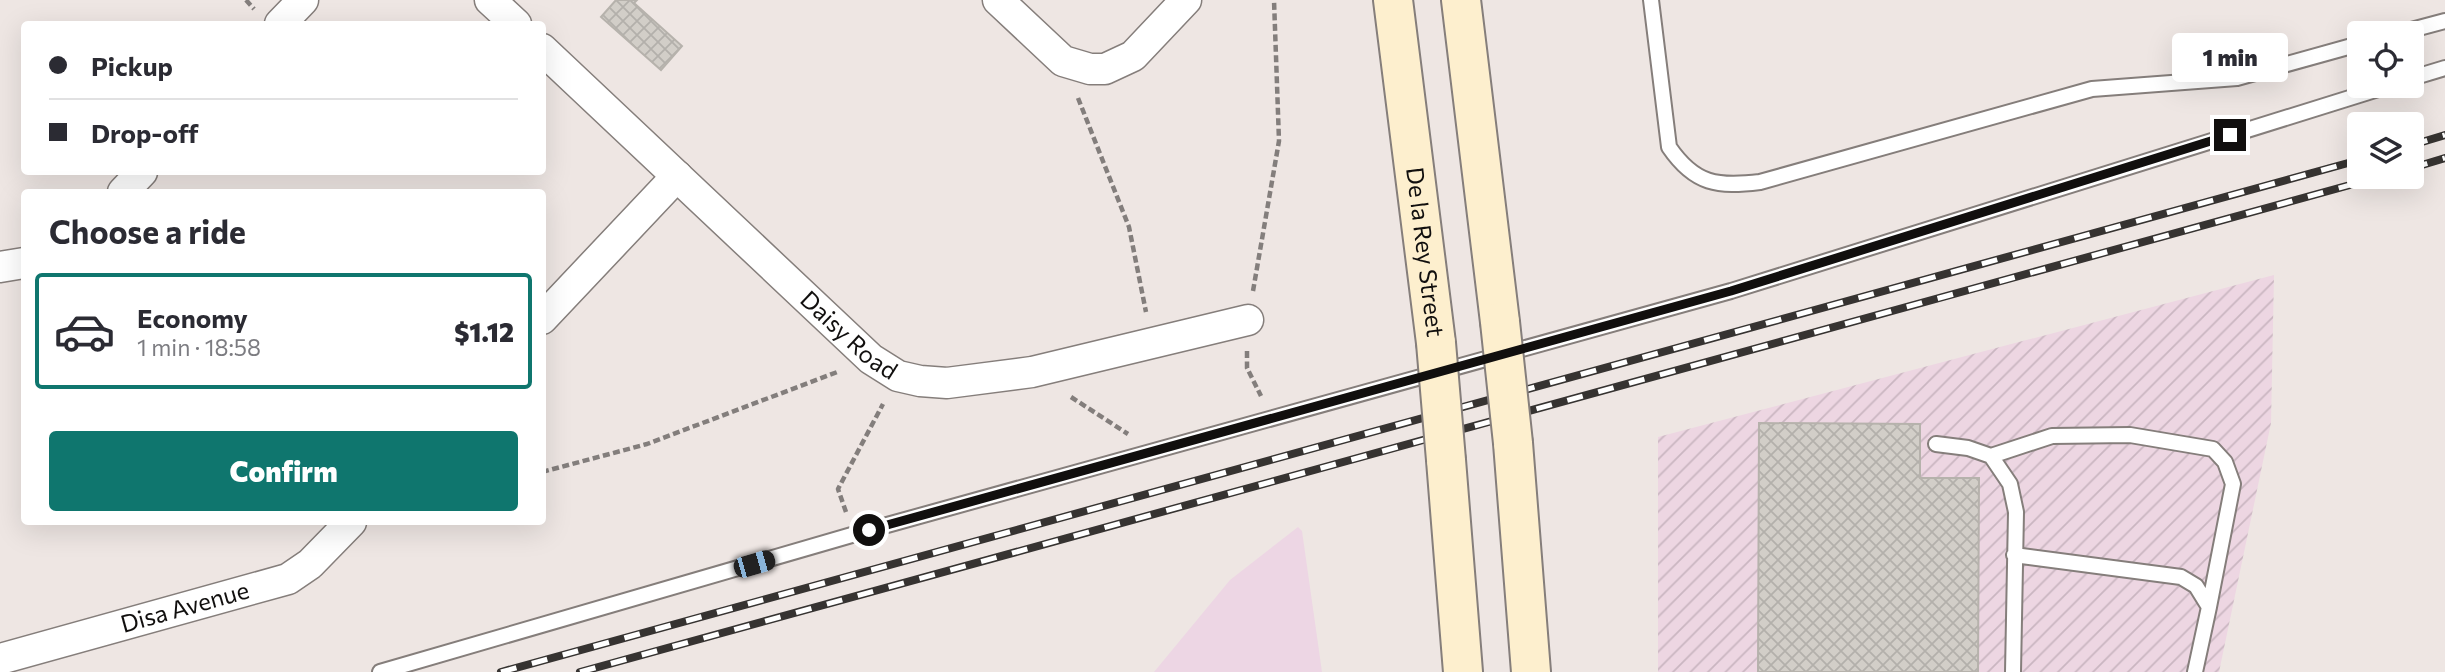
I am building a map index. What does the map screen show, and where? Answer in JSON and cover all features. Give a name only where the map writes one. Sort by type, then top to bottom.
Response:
[{"type":"main road","name":"De la Rey Street","points":[[1393,0],[1436,343],[1463,672]]},
{"type":"main road","points":[[1461,0],[1513,443],[1531,672]]},
{"type":"street","points":[[283,21],[303,0]]},
{"type":"street","points":[[490,0],[513,21]]},
{"type":"street","points":[[998,0],[1063,61],[1090,69],[1105,69],[1133,57],[1186,0]]},
{"type":"street","name":"Daisy Road","points":[[546,53],[871,359],[898,376],[947,383],[1032,372],[1248,320]]},
{"type":"street","points":[[126,189],[139,175]]},
{"type":"street","points":[[546,315],[677,176]]},
{"type":"street","points":[[0,267],[21,264]]},
{"type":"street","name":"Disa Avenue","points":[[0,659],[288,579],[310,565],[348,525]]},
{"type":"lane","points":[[1651,0],[1669,147],[1690,171],[1717,184],[1760,182],[2092,89],[2237,78],[2347,47]]},
{"type":"lane","points":[[2424,27],[2445,21]]},
{"type":"lane","points":[[2424,74],[2445,68]]},
{"type":"lane","points":[[380,672],[853,535],[1731,291],[2350,98]]},
{"type":"lane","points":[[1990,456],[2052,436],[2130,435],[2213,449],[2225,462],[2233,484],[2195,672]]},
{"type":"lane","points":[[1936,444],[1968,448],[1990,456],[2010,484],[2016,512],[2013,672]]},
{"type":"lane","points":[[2014,555],[2181,577],[2196,586],[2209,607]]},
{"type":"path","points":[[1272,418],[1247,368],[1248,320],[1279,141],[1273,0]]},
{"type":"path","points":[[1063,61],[1129,227],[1151,343]]},
{"type":"path","points":[[546,471],[647,444],[871,359]]},
{"type":"path","points":[[1032,372],[1153,451]]},
{"type":"path","points":[[853,535],[838,489],[898,376]]},
{"type":"shaded area","points":[[2274,275],[2271,423],[2219,672],[1658,672],[1658,437]]},
{"type":"shaded area","points":[[1298,527],[1302,531],[1322,672],[1154,672],[1230,580]]},
{"type":"building","points":[[616,0],[637,0],[634,3],[682,46],[661,70],[601,17]]},
{"type":"building","points":[[1759,423],[1920,424],[1920,478],[1979,478],[1978,672],[1758,672]]},
{"type":"railway","points":[[2424,141],[2445,135]]},
{"type":"railway","points":[[2424,164],[2445,158]]},
{"type":"railway","points":[[501,672],[2347,163]]},
{"type":"railway","points":[[580,672],[2347,186]]},
{"type":"route","points":[[869,530],[1731,291],[2230,135]]}]
